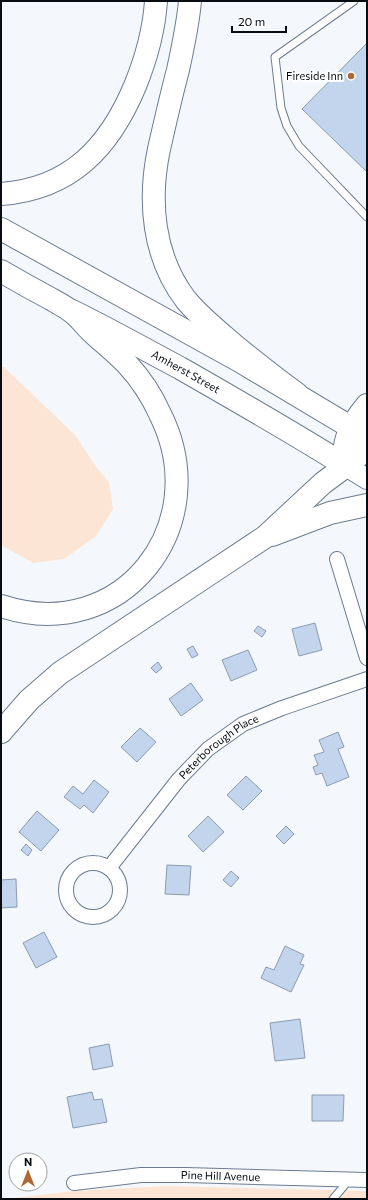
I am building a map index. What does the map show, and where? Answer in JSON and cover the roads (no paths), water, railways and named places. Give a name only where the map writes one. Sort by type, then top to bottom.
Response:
[{"type":"main road","points":[[1,194],[38,188],[68,174],[81,165],[103,143],[122,115],[138,77],[149,43],[156,1]]},
{"type":"main road","points":[[190,1],[183,45],[155,170],[153,200],[158,240],[173,278],[180,291],[192,306],[221,334],[296,394]]},
{"type":"main road","points":[[1,229],[179,327],[359,432]]},
{"type":"main road","name":"Amherst Street","points":[[1,271],[72,311],[104,326],[218,390],[367,479]]},
{"type":"main road","points":[[1,606],[26,613],[62,613],[88,607],[112,596],[129,585],[150,563],[166,536],[175,506],[177,485],[174,454],[169,433],[158,409],[144,385],[127,364],[92,333],[72,311]]},
{"type":"main road","points":[[346,466],[344,452],[345,442],[359,432],[367,405]]},
{"type":"main road","points":[[1,732],[29,700],[60,673],[265,538],[323,483],[367,449]]},
{"type":"main road","points":[[265,538],[330,513],[367,505]]},
{"type":"street","points":[[337,559],[367,658]]},
{"type":"street","name":"Peterborough Place","points":[[109,868],[179,778],[208,749],[243,724],[282,708],[367,679]]},
{"type":"street","name":"Pine Hill Avenue","points":[[74,1183],[149,1175],[367,1180]]},
{"type":"lane","points":[[354,1],[275,57],[281,108],[287,126],[299,146],[367,217]]},
{"type":"lane","points":[[333,1199],[349,1180]]},
{"type":"place","name":"Fireside Inn","points":[[351,76]]}]
